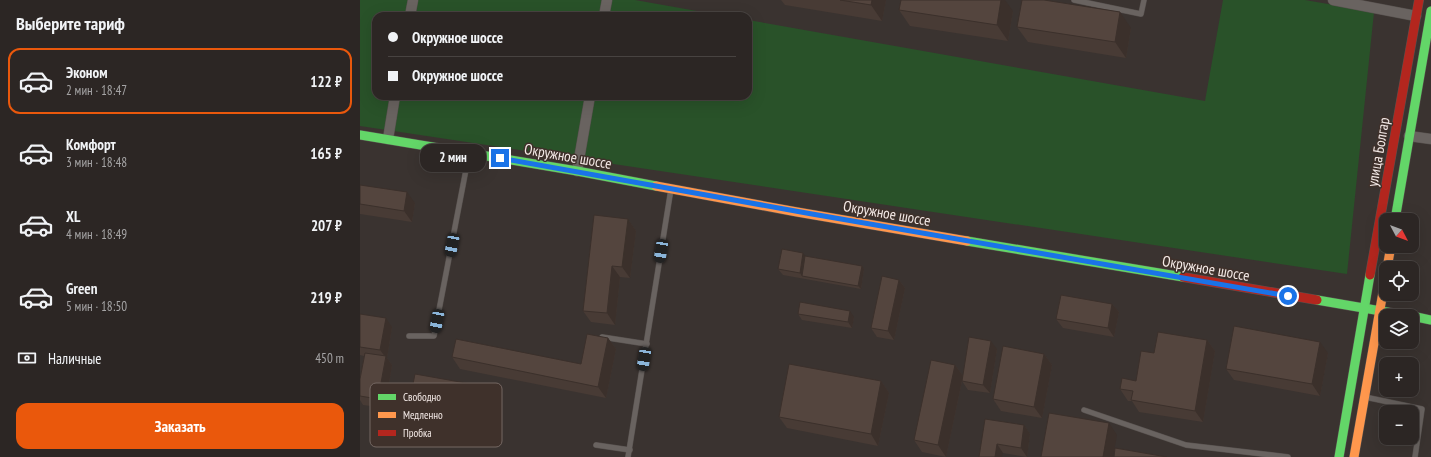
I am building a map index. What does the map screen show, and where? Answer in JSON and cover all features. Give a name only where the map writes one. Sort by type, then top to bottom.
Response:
[{"type":"street","points":[[411,12],[413,0]]},
{"type":"street","points":[[605,12],[607,0]]},
{"type":"street","points":[[1333,0],[1416,16]]},
{"type":"street","name":"улица Болгар","points":[[1339,457],[1419,0]]},
{"type":"street","name":"улица Болгар","points":[[1396,213],[1431,11]]},
{"type":"street","points":[[388,139],[394,100]]},
{"type":"street","points":[[577,171],[589,100]]},
{"type":"street","name":"Окружное шоссе","points":[[360,135],[577,171],[804,213],[1379,312]]},
{"type":"street","points":[[1409,136],[1431,140]]},
{"type":"street","points":[[1354,457],[1379,318]]},
{"type":"street","name":"Окружное шоссе","points":[[1419,318],[1431,320]]},
{"type":"lane","points":[[1074,0],[1140,14],[1144,0]]},
{"type":"lane","points":[[409,336],[434,336],[469,153]]},
{"type":"lane","points":[[628,457],[671,189]]},
{"type":"lane","points":[[602,337],[647,344]]},
{"type":"lane","points":[[1365,397],[1422,409],[1415,457]]},
{"type":"lane","points":[[1084,410],[1186,445],[1288,457]]},
{"type":"lane","points":[[596,445],[630,450]]},
{"type":"green space","points":[[360,0],[635,0],[702,12],[372,12],[372,100],[752,100],[752,21],[1205,101],[1223,0],[1305,0],[1374,12],[1347,274],[360,126]]},
{"type":"building","points":[[840,0],[872,0],[871,5]]},
{"type":"building","points":[[901,0],[1001,0],[997,25],[899,10]]},
{"type":"building","points":[[1022,0],[1044,0],[1120,12],[1115,42],[1017,27]]},
{"type":"building","points":[[360,185],[407,192],[404,211],[360,204]]},
{"type":"building","points":[[594,215],[628,219],[622,267],[612,266],[607,313],[583,311]]},
{"type":"building","points":[[782,249],[803,253],[800,273],[778,269]]},
{"type":"building","points":[[805,256],[862,266],[858,286],[802,276]]},
{"type":"building","points":[[882,276],[899,280],[888,331],[871,328]]},
{"type":"building","points":[[1061,295],[1112,304],[1108,328],[1056,319]]},
{"type":"building","points":[[800,302],[850,311],[848,322],[798,314]]},
{"type":"building","points":[[360,314],[386,318],[380,350],[360,347]]},
{"type":"building","points":[[1234,326],[1320,342],[1312,384],[1226,369]]},
{"type":"building","points":[[1158,332],[1207,340],[1195,411],[1131,400],[1133,391],[1120,389],[1122,378],[1136,381],[1141,351],[1154,353]]},
{"type":"building","points":[[587,334],[608,338],[598,387],[452,357],[456,339],[581,364]]},
{"type":"building","points":[[969,337],[991,341],[983,385],[962,381]]},
{"type":"building","points":[[1003,346],[1044,354],[1034,407],[993,399]]},
{"type":"building","points":[[365,353],[386,356],[381,383],[370,383],[370,398],[360,396],[360,379]]},
{"type":"building","points":[[931,360],[955,365],[938,445],[914,440]]},
{"type":"building","points":[[789,364],[881,381],[871,434],[779,417]]},
{"type":"building","points":[[415,374],[466,383],[413,383]]},
{"type":"building","points":[[1049,413],[1109,423],[1103,457],[1041,457]]},
{"type":"building","points":[[985,419],[1024,425],[1021,448],[997,444],[995,457],[979,457]]},
{"type":"building","points":[[1115,448],[1167,457],[1114,457]]},
{"type":"traffic: fast","points":[[1396,213],[1431,11]]},
{"type":"traffic: fast","points":[[360,135],[577,171],[656,186]]},
{"type":"traffic: fast","points":[[967,241],[1183,277]]},
{"type":"traffic: fast","points":[[1339,457],[1370,275]]},
{"type":"traffic: fast","points":[[1317,300],[1379,311]]},
{"type":"traffic: fast","points":[[1419,317],[1431,320]]},
{"type":"traffic: slow","points":[[656,186],[967,241]]},
{"type":"traffic: slow","points":[[1388,261],[1390,253]]},
{"type":"traffic: slow","points":[[1354,457],[1381,301]]},
{"type":"traffic: jam","points":[[1370,275],[1419,0]]},
{"type":"traffic: jam","points":[[1183,277],[1317,300]]},
{"type":"route","points":[[500,158],[812,214],[1288,296]]}]
